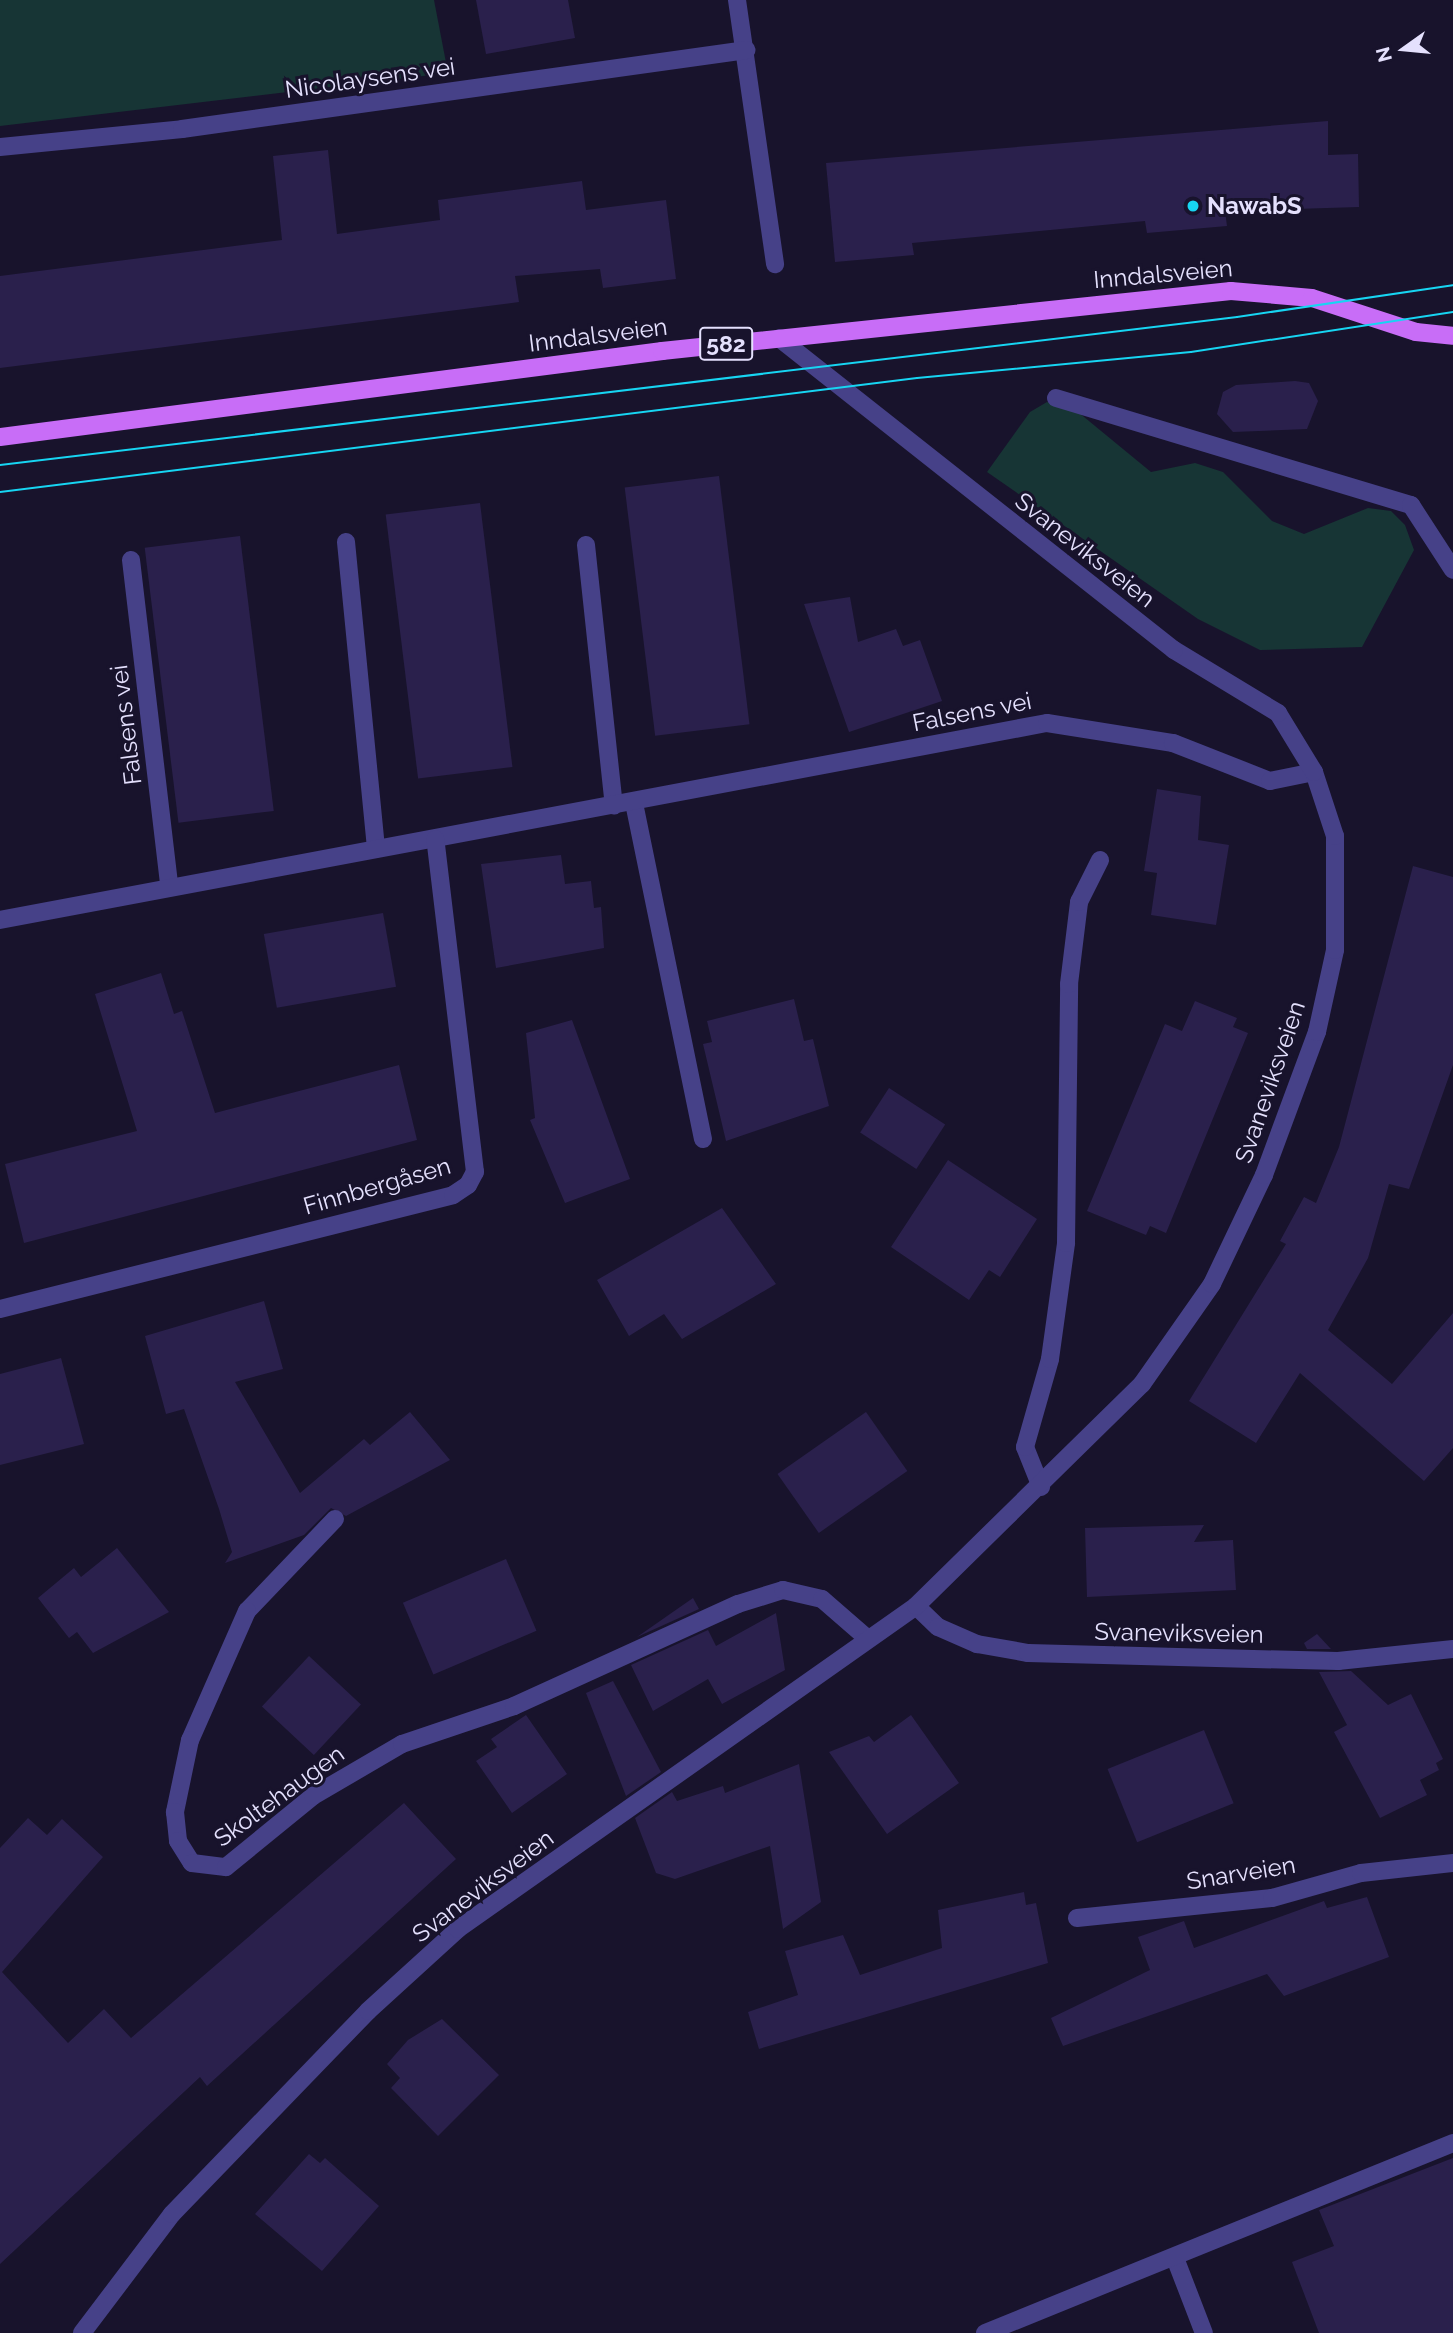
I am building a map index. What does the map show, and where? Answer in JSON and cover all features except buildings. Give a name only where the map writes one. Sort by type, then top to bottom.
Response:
[{"type":"main road","name":"Inndalsveien","points":[[0,437],[779,338],[1231,291],[1312,298],[1416,332],[1451,336]]},
{"type":"street","points":[[737,0],[775,264]]},
{"type":"street","name":"Nicolaysens vei","points":[[0,147],[183,129],[746,50]]},
{"type":"street","name":"Svaneviksveien","points":[[82,2333],[172,2214],[368,2011],[458,1929],[916,1606],[1041,1488],[1142,1384],[1212,1284],[1264,1175],[1317,1032],[1335,950],[1335,836],[1314,772],[1278,713],[1212,674],[779,338]]},
{"type":"street","points":[[1056,398],[1411,505],[1453,570]]},
{"type":"street","points":[[346,542],[376,849]]},
{"type":"street","points":[[586,545],[614,807]]},
{"type":"street","name":"Falsens vei","points":[[131,560],[169,885]]},
{"type":"street","name":"Falsens vei","points":[[0,920],[169,885],[614,807],[1047,723],[1172,743],[1270,781],[1314,772]]},
{"type":"street","points":[[634,803],[703,1139]]},
{"type":"street","name":"Finnbergåsen","points":[[0,1309],[453,1195],[468,1185],[475,1172],[435,839]]},
{"type":"street","points":[[1041,1488],[1025,1447],[1051,1359],[1066,1243],[1069,984],[1079,902],[1100,860]]},
{"type":"street","name":"Skoltehaugen","points":[[335,1518],[247,1611],[190,1740],[175,1812],[178,1841],[192,1863],[226,1867],[313,1796],[402,1744],[514,1706],[738,1604],[783,1590],[822,1599],[868,1639]]},
{"type":"street","name":"Svaneviksveien","points":[[916,1606],[939,1628],[977,1644],[1028,1653],[1338,1661],[1453,1649]]},
{"type":"street","name":"Snarveien","points":[[1077,1918],[1272,1898],[1361,1873],[1453,1863]]},
{"type":"street","points":[[985,2333],[1453,2143]]},
{"type":"street","points":[[1175,2258],[1204,2333]]},
{"type":"green space","points":[[0,0],[434,0],[448,73],[0,126]]},
{"type":"green space","points":[[1047,402],[1078,412],[1151,472],[1195,463],[1223,472],[1272,521],[1304,534],[1368,508],[1391,511],[1405,525],[1414,550],[1362,647],[1260,650],[1198,619],[987,472],[1030,412]]},
{"type":"tram line","points":[[0,465],[1237,317],[1453,285]]},
{"type":"tram line","points":[[0,492],[917,378],[1191,352],[1453,312]]},
{"type":"place","name":"NawabS","points":[[1193,206]]}]
